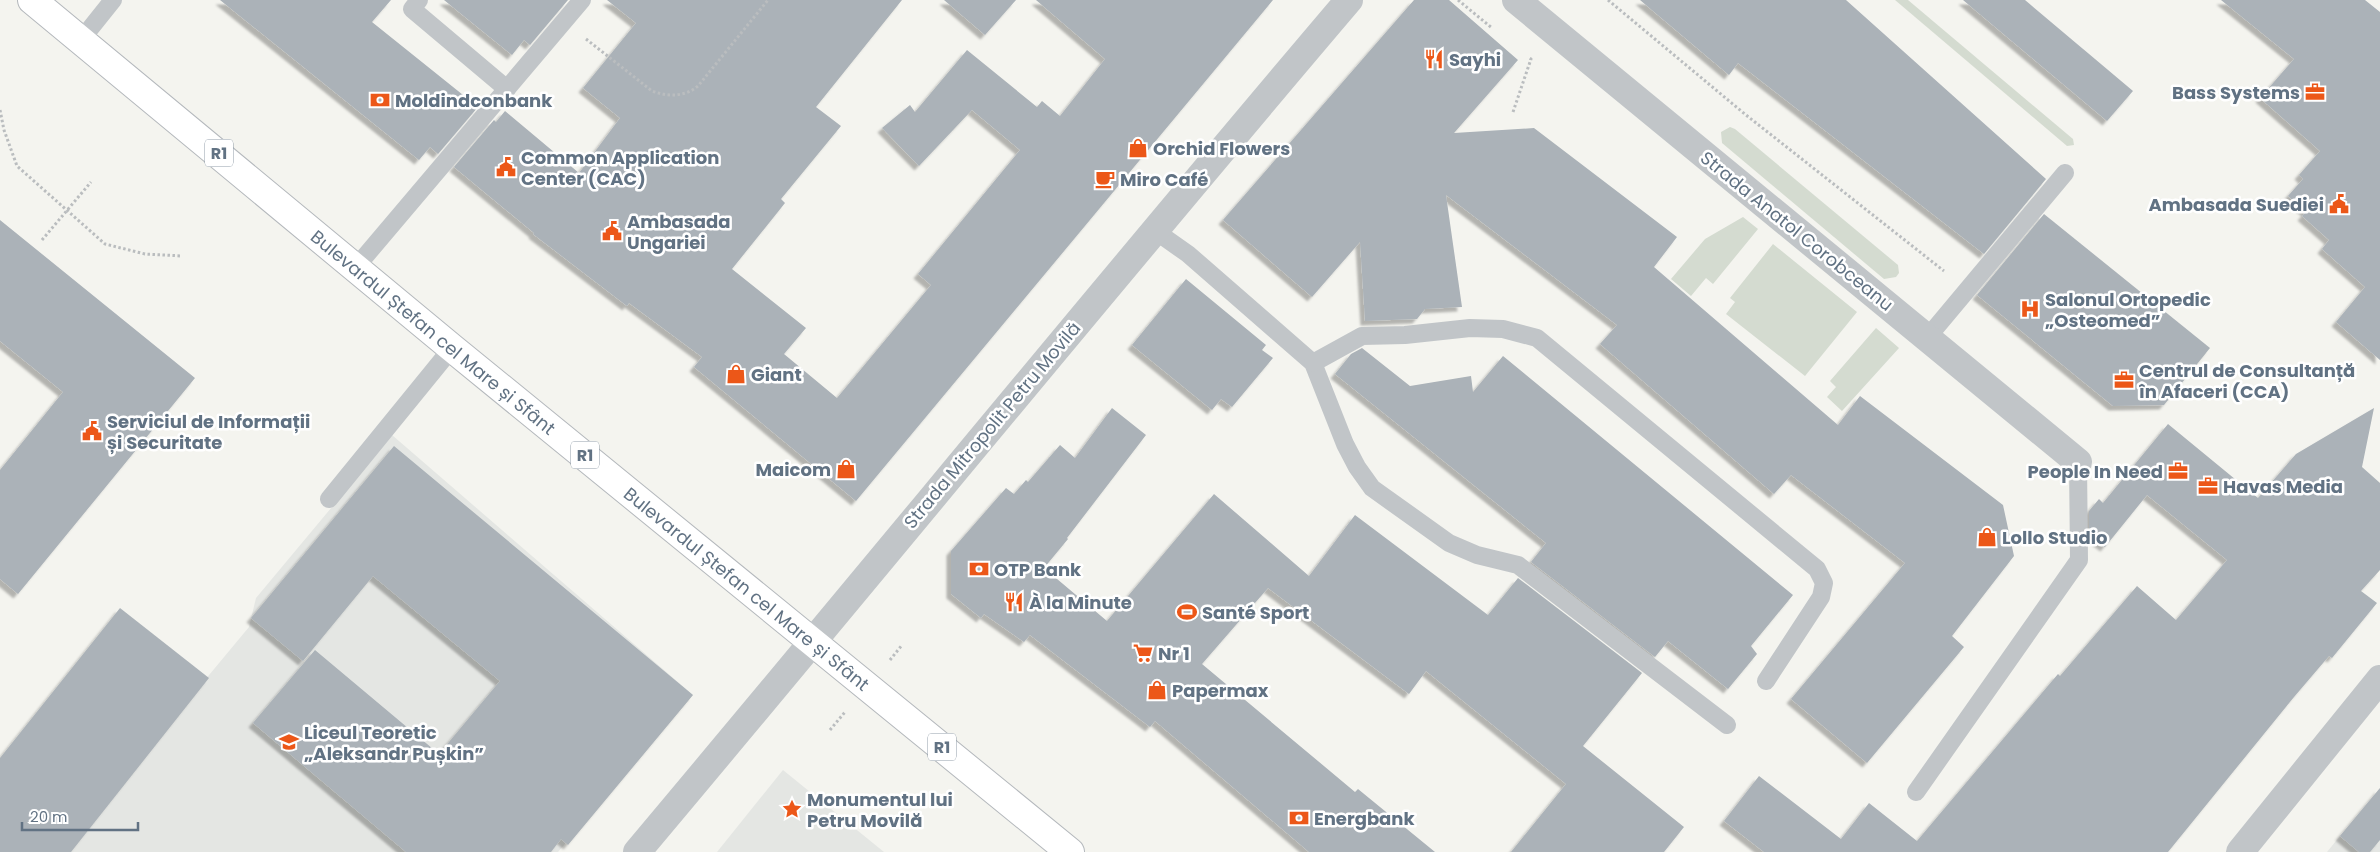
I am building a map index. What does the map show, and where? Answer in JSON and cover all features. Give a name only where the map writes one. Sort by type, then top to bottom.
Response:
[{"type":"main road","name":"Bulevardul Ștefan cel Mare și Sfânt","points":[[32,0],[452,348],[815,642],[1070,852]]},
{"type":"street","name":"Strada Mitropolit Petru Movilă","points":[[638,852],[815,642],[883,556],[1154,230],[1348,0]]},
{"type":"street","name":"Strada Anatol Corobceanu","points":[[1516,0],[2078,462]]},
{"type":"street","points":[[2240,852],[2380,679]]},
{"type":"lane","points":[[81,40],[113,0]]},
{"type":"lane","points":[[419,0],[412,9],[507,89]]},
{"type":"lane","points":[[356,267],[582,0]]},
{"type":"lane","points":[[1927,338],[2065,173]]},
{"type":"lane","points":[[1154,230],[1188,254],[1313,363],[1345,444],[1357,467],[1372,488],[1449,543],[1477,555],[1518,565],[1727,725]]},
{"type":"lane","points":[[1313,363],[1362,336],[1502,328],[1537,338],[1817,569],[1824,583],[1821,597],[1766,681]]},
{"type":"lane","points":[[330,500],[452,348]]},
{"type":"lane","points":[[1916,792],[2079,560],[2078,462]]},
{"type":"path","points":[[564,22],[652,91],[663,96],[675,95],[691,92],[698,86],[768,0]]},
{"type":"path","points":[[1458,0],[1494,30]]},
{"type":"path","points":[[1608,0],[1746,115],[1968,290]]},
{"type":"path","points":[[1513,112],[1531,59],[1523,53]]},
{"type":"path","points":[[0,110],[4,130],[16,166],[105,244],[145,254],[182,256]]},
{"type":"path","points":[[42,240],[91,182]]},
{"type":"shaded area","points":[[1895,0],[1908,0],[2073,139],[2074,145],[2067,146]]},
{"type":"shaded area","points":[[1730,127],[1735,129],[1898,265],[1899,273],[1896,277],[1884,279],[1722,143],[1721,132]]},
{"type":"shaded area","points":[[1743,217],[1758,229],[1713,284],[1706,278],[1691,296],[1671,279],[1705,239]]},
{"type":"shaded area","points":[[1773,244],[1857,312],[1805,376],[1726,314],[1735,302],[1730,298]]},
{"type":"shaded area","points":[[1876,328],[1899,348],[1842,411],[1827,397],[1836,387],[1830,381]]},
{"type":"shaded area","points":[[392,435],[693,695],[558,852],[62,852],[249,627],[256,598]]},
{"type":"shaded area","points":[[783,770],[884,852],[717,852]]},
{"type":"shaded area","points":[[2380,788],[2380,852],[2327,852],[2340,836]]},
{"type":"building","points":[[220,0],[391,0],[372,22],[478,107],[438,154],[430,147],[419,160]]},
{"type":"building","points":[[444,0],[568,0],[530,45],[524,40],[512,55]]},
{"type":"building","points":[[607,0],[902,0],[816,107],[841,126],[781,199],[785,203],[732,269],[806,328],[784,354],[837,398],[931,285],[918,274],[1020,150],[972,110],[919,166],[882,128],[910,105],[915,112],[967,50],[1037,107],[1042,101],[1060,116],[1105,59],[1036,0],[1273,0],[856,501],[694,367],[702,357],[629,303],[627,306],[533,234],[454,167],[494,120],[496,122],[505,111],[579,173],[620,118],[583,88],[636,23]]},
{"type":"building","points":[[944,0],[1016,0],[985,35]]},
{"type":"building","points":[[1414,0],[1449,0],[1518,60],[1454,133],[1534,128],[1677,237],[1654,267],[1838,425],[1860,396],[2003,505],[2014,556],[1952,636],[1964,647],[1867,763],[1791,699],[1905,563],[1791,475],[1774,494],[1600,344],[1617,325],[1446,195],[1462,307],[1425,309],[1417,319],[1365,321],[1360,242],[1312,297],[1223,220]]},
{"type":"building","points":[[1640,0],[1846,0],[2046,179],[1984,254],[1738,63],[1729,75]]},
{"type":"building","points":[[1963,0],[2025,0],[2133,91],[2107,121]]},
{"type":"building","points":[[2221,0],[2365,0],[2380,12],[2380,360],[2336,322],[2365,287],[2322,249],[2329,240],[2302,216],[2306,212],[2288,196],[2303,179],[2299,175],[2320,151],[2260,98],[2294,59]]},
{"type":"building","points":[[2044,214],[2210,348],[2164,405],[2113,406],[1977,295]]},
{"type":"building","name":"Serviciul de Informații și Securitate","points":[[0,220],[195,378],[18,594],[0,579],[0,470],[63,392],[0,341]]},
{"type":"building","points":[[1186,279],[1266,345],[1262,350],[1273,358],[1232,407],[1221,399],[1212,410],[1132,345]]},
{"type":"building","points":[[1362,348],[1410,386],[1471,376],[1473,392],[1503,356],[1793,595],[1751,646],[1757,654],[1728,689],[1668,641],[1655,657],[1531,562],[1546,543],[1335,374],[1351,354]]},
{"type":"building","points":[[1112,408],[1146,435],[1044,568],[1107,621],[1214,494],[1309,576],[1355,515],[1488,615],[1518,578],[1642,673],[1583,746],[1684,827],[1664,852],[1511,852],[1566,784],[1426,671],[1409,694],[1268,588],[1202,664],[1355,792],[1358,789],[1435,852],[1309,852],[1155,721],[1150,727],[1030,635],[1024,642],[984,614],[981,618],[951,594],[951,551],[1006,488],[1014,494],[1026,480],[1028,482],[1060,445],[1075,458]]},
{"type":"building","points":[[2374,408],[2362,467],[2380,483],[2380,570],[2361,591],[2377,603],[2332,658],[2329,656],[2294,697],[2168,852],[1764,852],[1724,821],[1759,776],[1841,839],[1869,803],[1917,841],[2058,674],[2060,676],[2137,586],[2176,620],[2227,560],[2147,495],[2105,547],[2089,535],[2089,511],[2099,499],[2103,503],[2168,424],[2258,498],[2296,454]]},
{"type":"building","points":[[394,446],[693,695],[568,845],[561,839],[551,852],[406,852],[253,723],[315,650],[439,754],[500,681],[373,576],[303,661],[251,618]]},
{"type":"building","points":[[120,608],[209,678],[71,852],[0,852],[0,758]]},
{"type":"building","points":[[2380,788],[2380,840],[2370,852],[2359,852],[2340,836]]},
{"type":"place","name":"Sayhi","points":[[1434,59]]},
{"type":"place","name":"Bass Systems","points":[[2315,92]]},
{"type":"place","name":"Moldindconbank","points":[[380,100]]},
{"type":"place","name":"Orchid Flowers","points":[[1138,148]]},
{"type":"place","name":"Common Application Center (CAC)","points":[[506,167]]},
{"type":"place","name":"Miro Café","points":[[1105,179]]},
{"type":"place","name":"Ambasada Suediei","points":[[2339,204]]},
{"type":"place","name":"Ambasada Ungariei","points":[[612,231]]},
{"type":"place","name":"Salonul Ortopedic „Osteomed”","points":[[2030,309]]},
{"type":"place","name":"Giant","points":[[736,374]]},
{"type":"place","name":"Centrul de Consultanță în Afaceri (CCA)","points":[[2124,380]]},
{"type":"place","name":"Serviciul de Informații și Securitate","points":[[92,431]]},
{"type":"place","name":"Maicom","points":[[846,469]]},
{"type":"place","name":"People In Need","points":[[2178,471]]},
{"type":"place","name":"Havas Media","points":[[2208,486]]},
{"type":"place","name":"Lollo Studio","points":[[1987,537]]},
{"type":"place","name":"OTP Bank","points":[[979,569]]},
{"type":"place","name":"À la Minute","points":[[1014,602]]},
{"type":"place","name":"Santé Sport","points":[[1187,612]]},
{"type":"place","name":"Nr 1","points":[[1143,653]]},
{"type":"place","name":"Papermax","points":[[1157,690]]},
{"type":"place","name":"Liceul Teoretic „Aleksandr Pușkin”","points":[[289,742]]},
{"type":"place","name":"Monumentul lui Petru Movilă","points":[[792,809]]},
{"type":"place","name":"Energbank","points":[[1299,818]]}]
